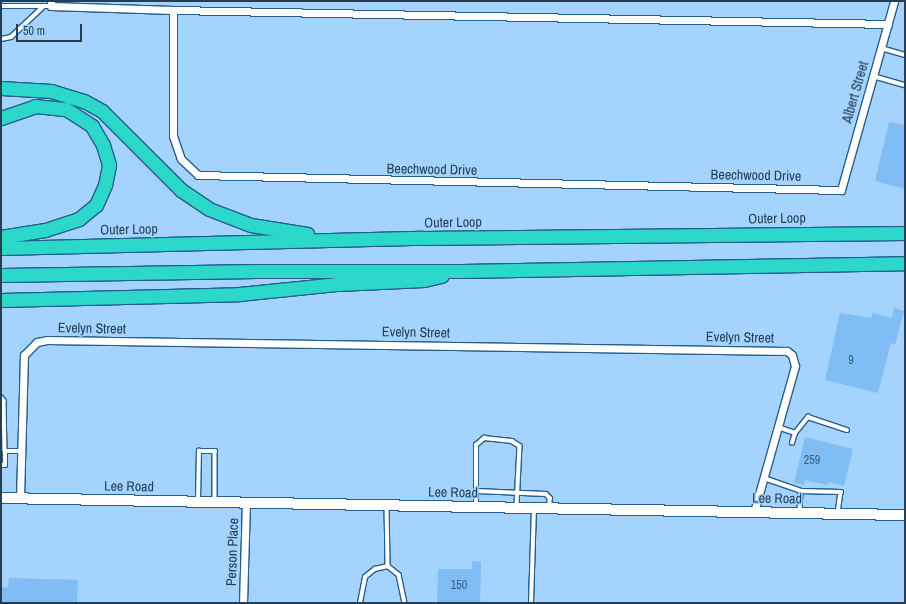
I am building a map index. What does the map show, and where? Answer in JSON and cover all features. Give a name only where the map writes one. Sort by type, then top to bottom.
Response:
[{"type":"highway","points":[[1,88],[51,91],[84,100],[102,111],[181,190],[209,209],[229,218],[285,232],[422,238]]},
{"type":"highway","points":[[1,118],[35,106],[66,109],[92,126],[103,145],[109,165],[105,185],[96,205],[79,219],[59,227],[7,236]]},
{"type":"highway","name":"Outer Loop","points":[[1,248],[422,238],[905,233]]},
{"type":"highway","points":[[7,236],[36,247]]},
{"type":"highway","points":[[1,275],[257,271],[461,271],[905,262]]},
{"type":"highway","points":[[1,300],[239,294],[338,284],[424,280],[461,271]]},
{"type":"street","name":"Albert Street","points":[[841,190],[894,1]]},
{"type":"street","points":[[49,5],[173,10],[888,24]]},
{"type":"street","name":"Beechwood Drive","points":[[173,10],[173,136],[181,159],[198,175],[841,190]]},
{"type":"street","name":"Evelyn Street","points":[[20,498],[24,355],[37,342],[47,340],[781,350],[792,355],[795,366],[754,512]]},
{"type":"street","name":"Lee Road","points":[[1,498],[905,514]]},
{"type":"street","name":"Person Place","points":[[243,603],[246,502]]},
{"type":"lane","points":[[1,6],[49,5]]},
{"type":"lane","points":[[1,39],[11,37],[49,5]]},
{"type":"lane","points":[[881,48],[905,55]]},
{"type":"lane","points":[[873,76],[905,85]]},
{"type":"lane","points":[[1,397],[4,401],[5,451],[5,465],[1,465]]},
{"type":"lane","points":[[792,443],[795,433],[808,417],[847,430]]},
{"type":"lane","points":[[778,427],[795,433]]},
{"type":"lane","points":[[476,506],[476,445],[484,438],[517,442],[520,446],[517,507]]},
{"type":"lane","points":[[5,451],[21,451]]},
{"type":"lane","points":[[198,501],[199,451],[215,451],[215,502]]},
{"type":"lane","points":[[764,478],[801,491],[841,492],[838,513]]},
{"type":"lane","points":[[476,491],[518,492],[549,495],[550,508]]},
{"type":"lane","points":[[800,512],[801,491]]},
{"type":"lane","points":[[387,505],[388,566],[399,575],[405,603]]},
{"type":"lane","points":[[531,603],[534,508]]},
{"type":"lane","points":[[360,603],[365,577],[376,569],[388,566]]},
{"type":"building","points":[[889,122],[905,125],[905,189],[875,181]]},
{"type":"building","points":[[894,308],[904,311],[895,345],[891,343],[878,393],[825,380],[840,313],[871,318],[873,313],[892,318]]},
{"type":"building","points":[[805,437],[853,449],[844,486],[829,482],[828,485],[805,480],[804,485],[794,483]]},
{"type":"building","points":[[472,561],[481,562],[480,603],[437,603],[438,569],[472,569]]},
{"type":"building","points":[[9,578],[78,580],[77,603],[1,603],[1,587],[8,588]]}]
